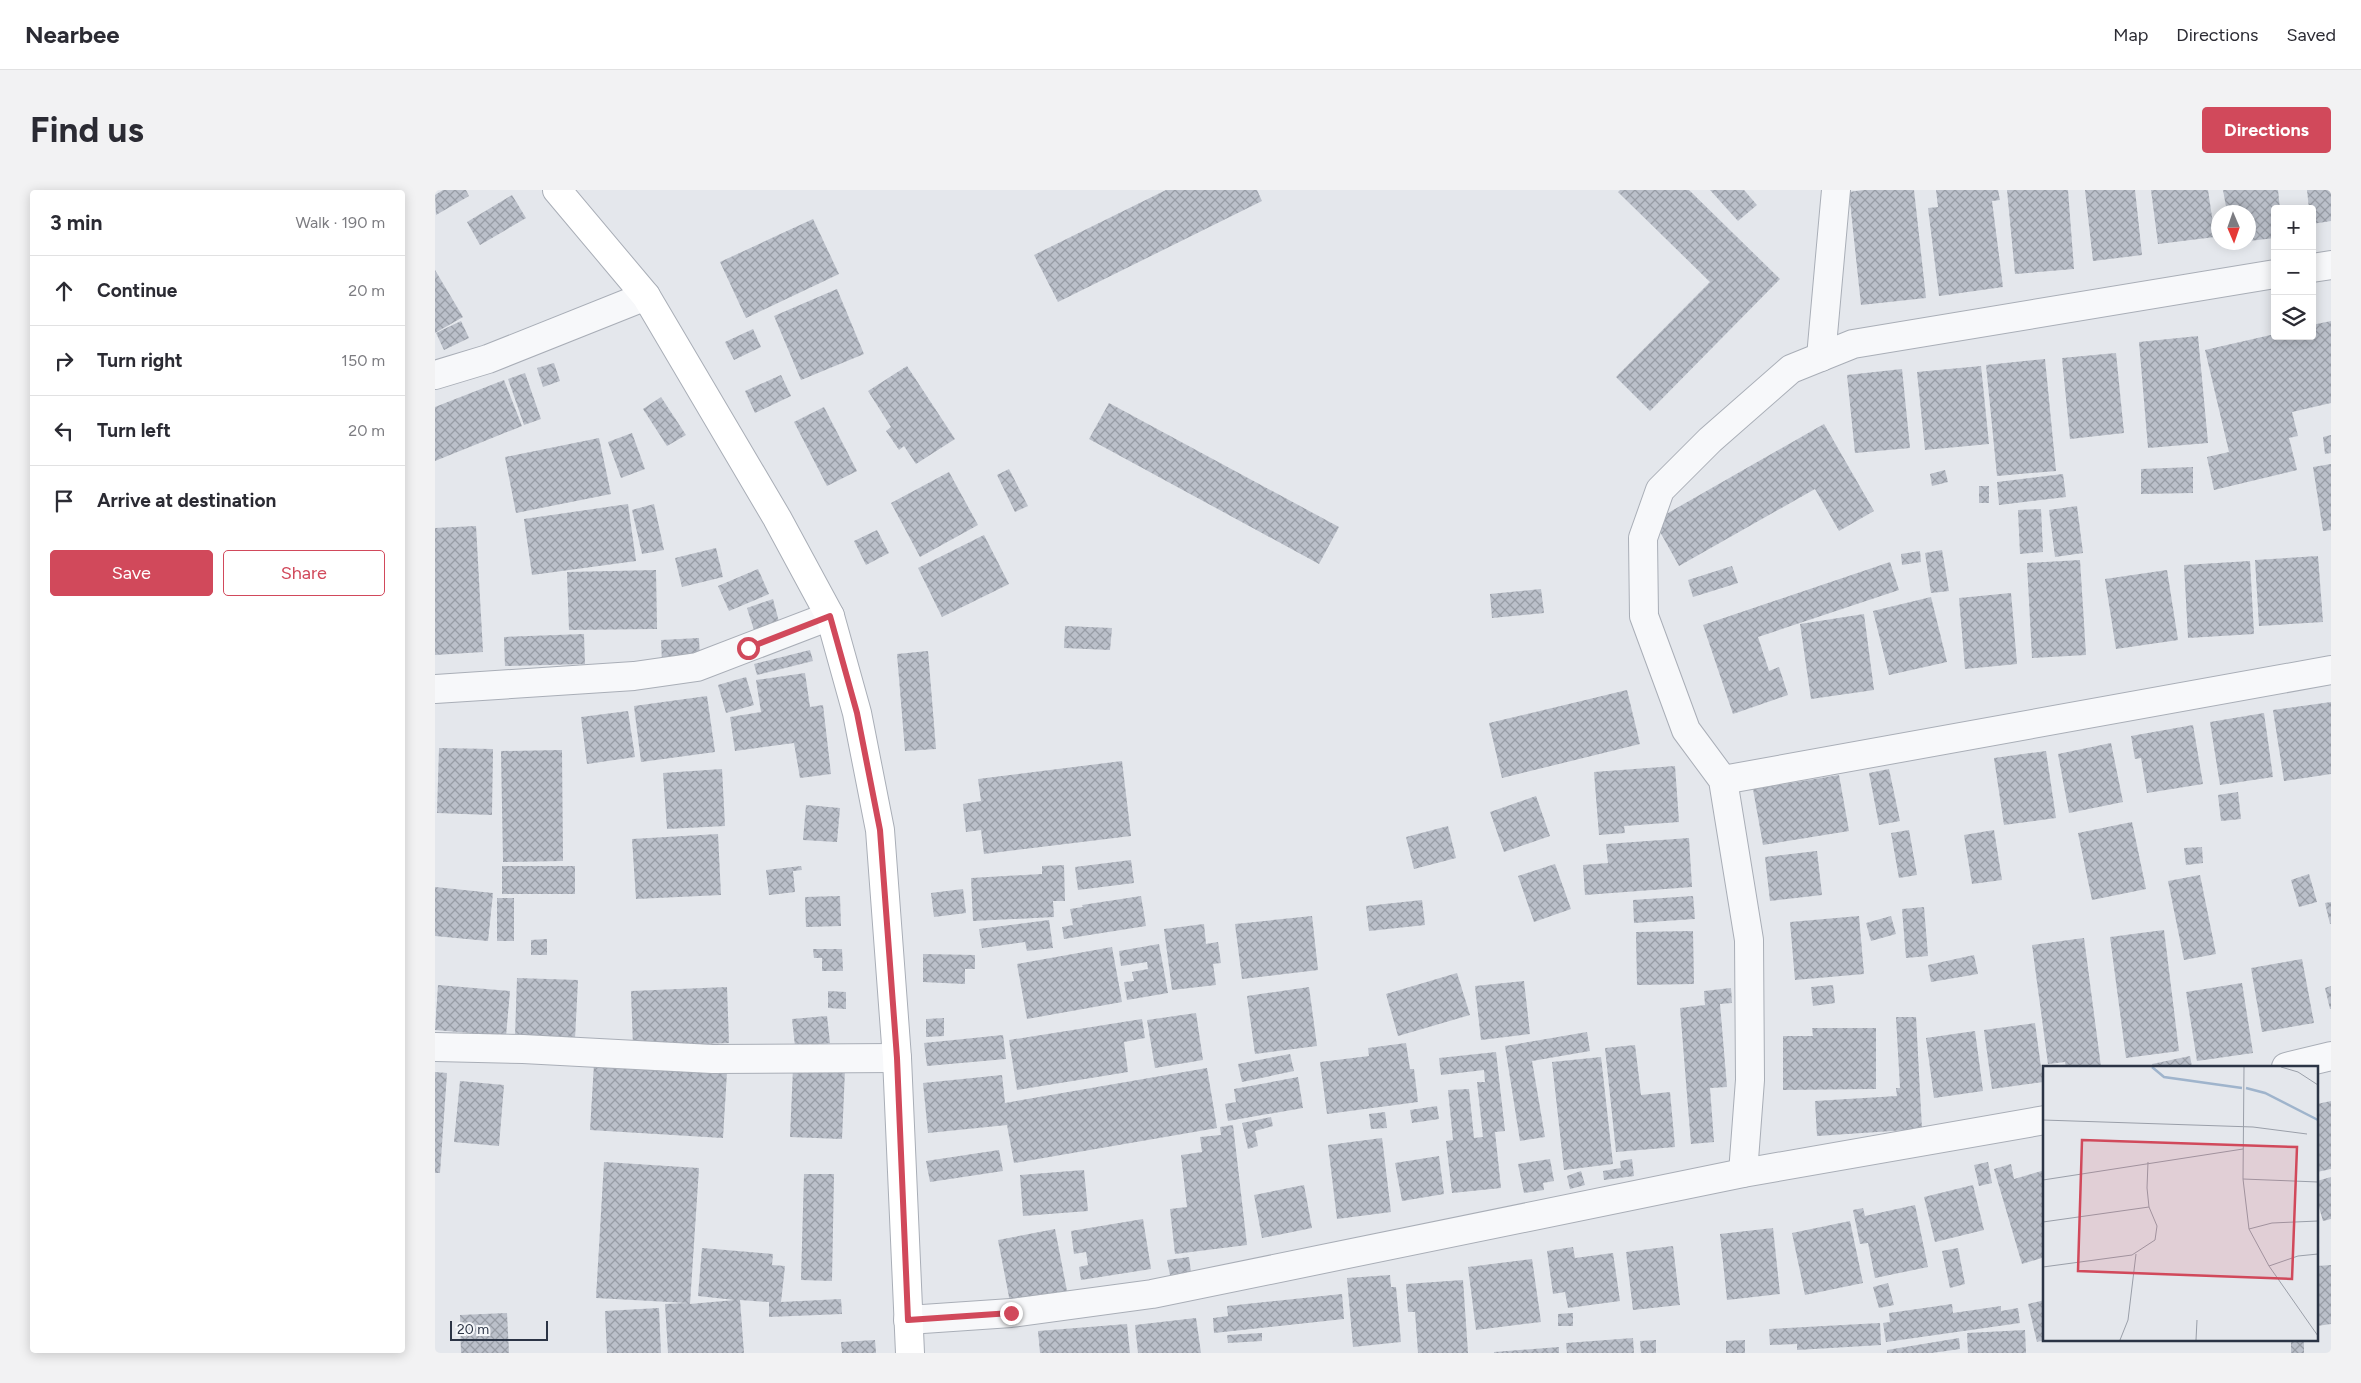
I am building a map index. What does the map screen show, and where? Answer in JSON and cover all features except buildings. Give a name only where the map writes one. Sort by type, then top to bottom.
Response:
[{"type":"main road","points":[[557,190],[646,296],[777,518],[830,616],[857,713],[880,830],[897,1058],[910,1353]]},
{"type":"street","points":[[1821,357],[1836,190]]},
{"type":"street","points":[[2316,267],[2331,265]]},
{"type":"street","points":[[1743,1173],[1750,1080],[1749,940],[1723,780],[1686,730],[1644,616],[1643,538],[1660,490],[1710,440],[1791,369],[1853,344],[2271,275]]},
{"type":"street","points":[[435,375],[488,359],[646,296]]},
{"type":"street","points":[[435,690],[634,676],[697,666],[830,616]]},
{"type":"street","points":[[1723,780],[2331,670]]},
{"type":"street","points":[[435,1048],[523,1049],[712,1059],[897,1058]]},
{"type":"street","points":[[2290,1066],[2331,1056]]},
{"type":"street","points":[[908,1320],[1011,1313],[1152,1294],[1743,1173],[2043,1120]]},
{"type":"route","points":[[748,648],[830,616],[857,713],[880,830],[897,1058],[908,1320],[1011,1313]]}]
